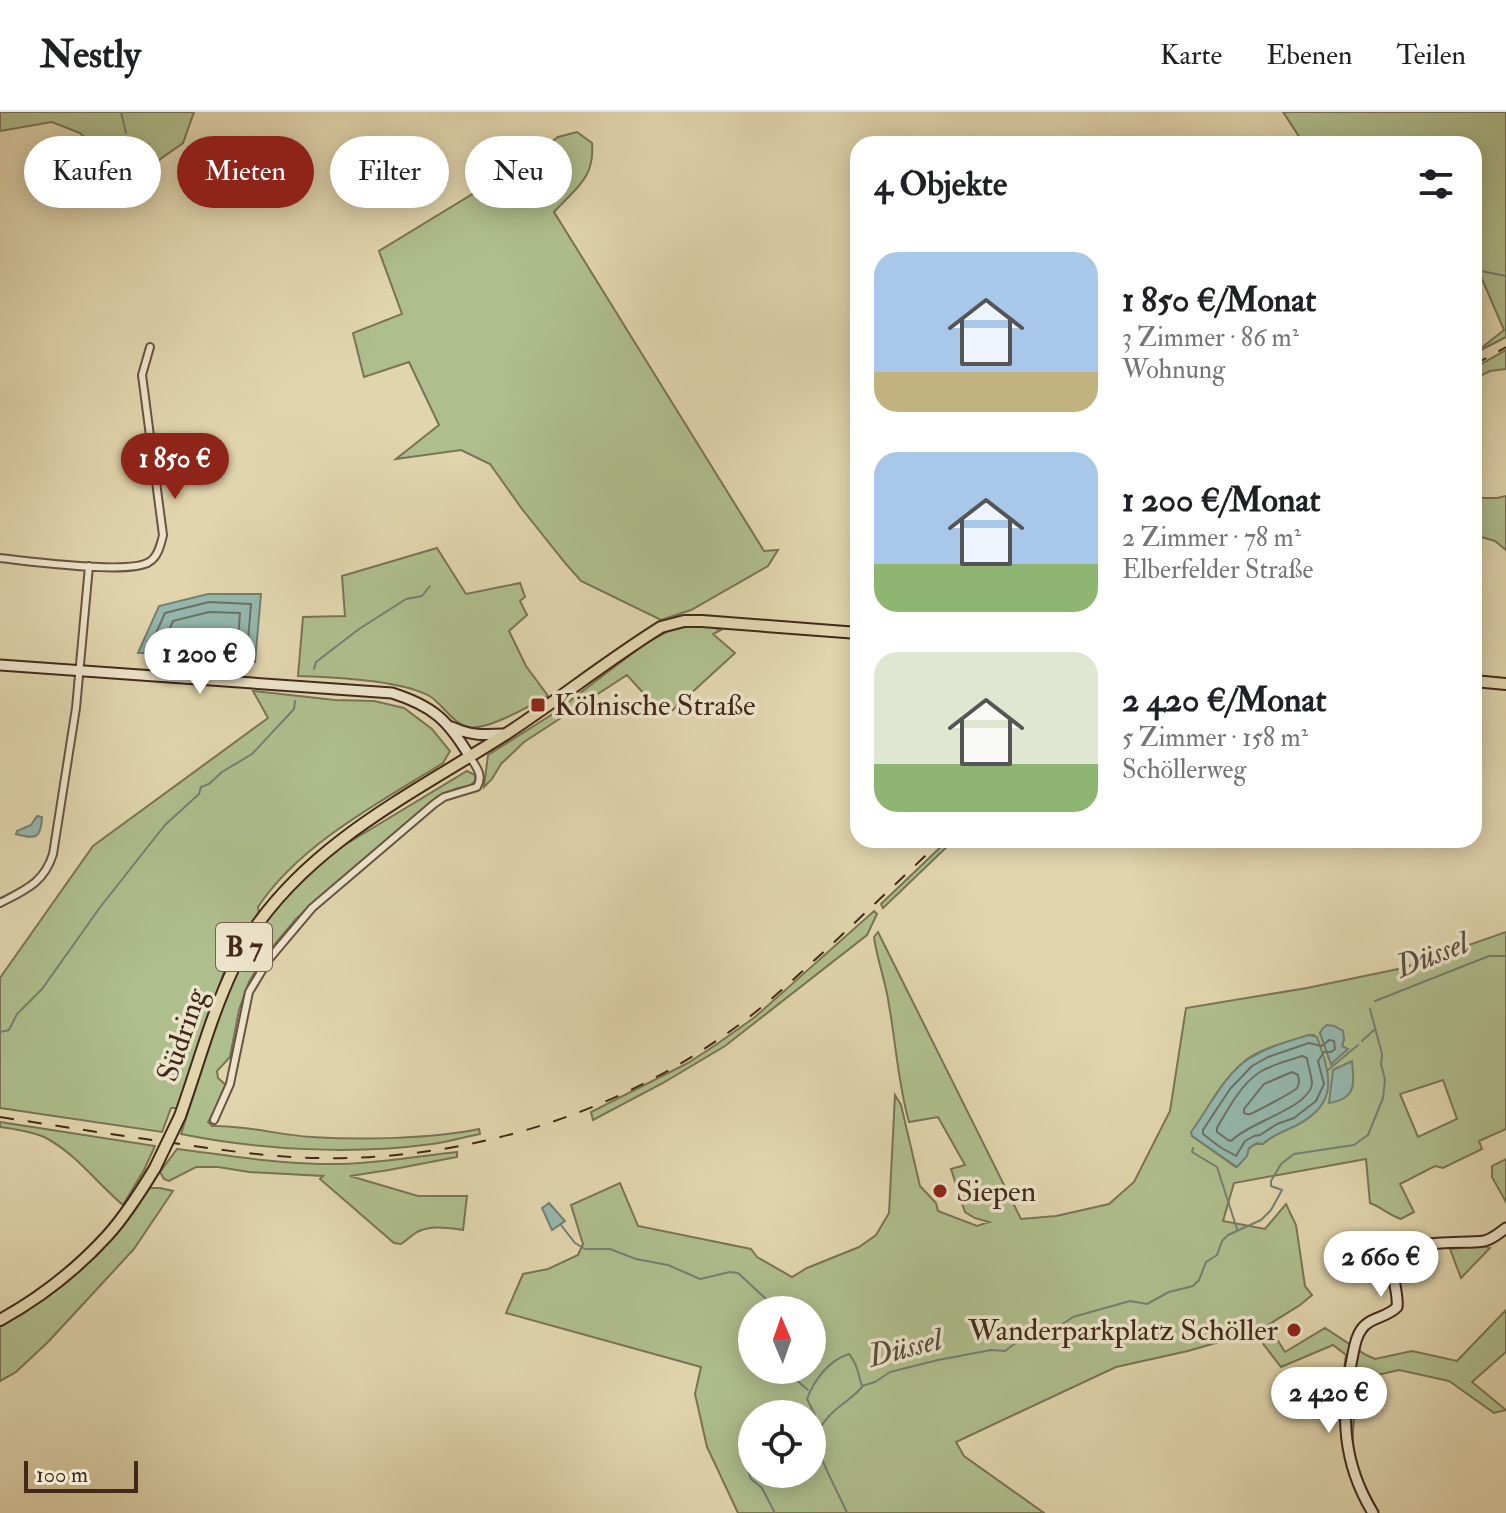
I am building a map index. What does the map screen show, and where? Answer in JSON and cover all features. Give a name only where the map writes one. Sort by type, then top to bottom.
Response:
[{"type":"main road","name":"B 7","points":[[470,757],[651,633],[672,623],[702,621],[850,632]]},
{"type":"main road","points":[[1482,682],[1506,684]]},
{"type":"main road","name":"Südring","points":[[0,1320],[39,1297],[84,1260],[110,1233],[135,1199],[155,1168],[180,1116],[222,991],[248,937],[277,898],[321,855],[369,818],[470,757]]},
{"type":"street","points":[[0,558],[136,567],[149,563],[156,555],[163,535],[142,375],[150,347]]},
{"type":"street","points":[[0,903],[29,888],[41,877],[53,854],[80,671],[89,566]]},
{"type":"street","points":[[0,665],[392,693],[423,705],[463,732],[475,736],[505,734]]},
{"type":"street","points":[[214,1120],[230,1084],[245,1006],[255,980],[290,932],[312,908],[434,804],[444,797],[477,787],[480,775],[449,725]]},
{"type":"street","points":[[1373,1513],[1355,1478],[1346,1447],[1348,1379],[1360,1331],[1368,1323],[1395,1309],[1398,1303],[1395,1267],[1404,1253],[1424,1245],[1488,1240],[1506,1228]]},
{"type":"green space","points":[[0,112],[194,112],[185,136],[177,136],[177,147],[161,158],[161,136],[83,136],[52,122],[0,131]]},
{"type":"green space","points":[[1283,112],[1506,112],[1506,337],[1482,349],[1504,330],[1482,279],[1482,136],[1299,136]]},
{"type":"green space","points":[[577,132],[592,143],[587,174],[572,193],[572,136],[562,136]]},
{"type":"green space","points":[[465,199],[465,208],[558,208],[554,212],[764,551],[778,550],[768,566],[691,610],[661,620],[581,581],[490,464],[461,450],[396,459],[439,425],[409,362],[364,377],[353,333],[402,314],[379,251]]},
{"type":"green space","points":[[1506,350],[1506,369],[1482,375],[1482,364]]},
{"type":"green space","points":[[1506,496],[1506,550],[1495,541],[1482,537],[1482,498]]},
{"type":"green space","points":[[437,548],[466,594],[520,583],[525,597],[520,601],[527,615],[509,631],[526,666],[548,696],[487,725],[469,727],[419,691],[367,680],[298,676],[303,617],[345,616],[342,576]]},
{"type":"green space","points":[[691,626],[721,630],[713,634],[735,653],[665,717],[627,675],[524,742],[501,764],[484,787],[488,755],[551,715],[646,643],[670,630]]},
{"type":"green space","points":[[253,691],[374,701],[404,708],[432,729],[450,751],[443,763],[318,844],[275,884],[258,907],[259,914],[224,972],[177,1108],[171,1108],[162,1132],[0,1108],[0,978],[93,846],[268,718]]},
{"type":"green space","points":[[467,771],[475,775],[475,781],[469,787],[438,796],[324,893],[296,919],[264,957],[249,982],[239,1010],[230,1057],[217,1071],[218,1078],[226,1085],[208,1122],[212,1126],[331,1138],[417,1137],[479,1129],[480,1134],[432,1144],[338,1150],[242,1144],[181,1134],[223,1001],[249,947],[280,901],[328,855]]},
{"type":"green space","points":[[940,848],[946,848],[883,908],[881,904]]},
{"type":"green space","points":[[874,911],[877,914],[867,935],[725,1046],[593,1120],[591,1112],[688,1063],[755,1017]]},
{"type":"green space","points":[[878,932],[1021,1219],[1056,1216],[1109,1204],[1134,1182],[1170,1111],[1186,1008],[1403,968],[1506,932],[1506,1129],[1479,1141],[1482,1149],[1443,1168],[1435,1166],[1400,1184],[1414,1212],[1401,1219],[1370,1203],[1366,1159],[1234,1183],[1223,1221],[1265,1229],[1286,1204],[1296,1225],[1305,1286],[1312,1295],[1268,1325],[1285,1352],[1325,1328],[1375,1359],[1412,1351],[1457,1361],[1506,1310],[1506,1352],[1472,1382],[1506,1410],[1494,1413],[1449,1381],[1399,1370],[1364,1378],[1354,1418],[1354,1450],[1361,1477],[1377,1509],[1374,1509],[1361,1487],[1348,1434],[1349,1398],[1341,1392],[1346,1355],[1333,1345],[1281,1367],[1254,1332],[1116,1367],[956,1442],[964,1456],[1044,1513],[738,1513],[707,1447],[695,1394],[701,1367],[506,1313],[523,1274],[548,1269],[578,1255],[583,1244],[571,1205],[620,1183],[638,1226],[751,1249],[757,1257],[792,1277],[859,1247],[876,1235],[889,1213],[895,1095],[901,1105],[920,1186],[936,1203],[938,1211],[977,1226],[989,1222],[965,1212],[951,1169],[965,1165],[938,1117],[909,1122],[888,996],[874,937]],"holes":[[[1320,1033],[1344,1039],[1331,1064]],[[1314,1035],[1325,1062],[1328,1086],[1326,1097],[1310,1117],[1263,1144],[1254,1145],[1236,1167],[1192,1136],[1215,1095],[1246,1060],[1276,1045]],[[1443,1080],[1457,1119],[1418,1137],[1400,1094]]]},
{"type":"green space","points":[[0,1122],[155,1146],[123,1205],[55,1143],[33,1133],[0,1127]]},
{"type":"green space","points":[[177,1149],[320,1164],[371,1162],[457,1152],[457,1157],[350,1176],[418,1196],[467,1196],[463,1230],[428,1228],[401,1244],[394,1243],[320,1179],[323,1176],[196,1167],[169,1181],[160,1172]]},
{"type":"green space","points":[[1506,1159],[1506,1202],[1492,1177],[1492,1166]]},
{"type":"green space","points":[[150,1188],[173,1191],[134,1249],[48,1342],[16,1372],[0,1381],[0,1325],[48,1295],[76,1272],[115,1232]]},
{"type":"green space","points":[[1490,1248],[1461,1278],[1450,1249]]},
{"type":"water","points":[[208,594],[261,594],[255,662],[189,653],[138,653],[159,606]]},
{"type":"water","points":[[37,816],[42,817],[36,836],[16,834],[31,825]]},
{"type":"water","points":[[1327,1025],[1343,1031],[1342,1046],[1348,1049],[1331,1064],[1320,1033]]},
{"type":"water","points":[[1309,1035],[1317,1037],[1328,1076],[1325,1098],[1310,1117],[1263,1144],[1257,1143],[1249,1148],[1247,1156],[1237,1167],[1192,1136],[1191,1132],[1218,1092],[1241,1065],[1264,1051]]},
{"type":"water","points":[[1352,1061],[1352,1089],[1345,1098],[1329,1103],[1333,1070]]},
{"type":"water","points":[[549,1203],[565,1221],[552,1230],[542,1208]]},
{"type":"waterway","points":[[121,112],[126,133]]},
{"type":"waterway","points":[[1482,271],[1506,276]]},
{"type":"waterway","points":[[314,669],[316,662],[359,629],[406,599],[422,596],[430,586]]},
{"type":"waterway","points":[[0,1032],[9,1030],[17,1014],[42,989],[101,906],[165,825],[199,794],[201,787],[252,754],[294,709],[295,701]]},
{"type":"waterway","name":"Düssel","points":[[1375,1001],[1489,956],[1506,956]]},
{"type":"waterway","name":"Düssel","points":[[808,1400],[823,1372],[849,1354],[862,1386],[890,1372],[938,1360],[991,1350],[1005,1351],[1025,1336],[1061,1325],[1073,1317],[1130,1301],[1147,1304],[1169,1292],[1193,1286],[1199,1280],[1206,1262],[1217,1255],[1228,1235],[1261,1220],[1271,1210],[1282,1190],[1271,1186],[1281,1164],[1294,1154],[1354,1145],[1368,1135],[1383,1098],[1385,1080],[1382,1054],[1370,1009]]},
{"type":"waterway","points":[[1362,1041],[1374,1030]]},
{"type":"waterway","points":[[1328,1070],[1358,1045]]},
{"type":"waterway","points":[[1193,1148],[1192,1152],[1217,1167],[1237,1229]]},
{"type":"waterway","points":[[561,1225],[575,1243],[585,1249],[610,1249],[636,1259],[668,1265],[700,1279],[738,1273],[763,1296]]},
{"type":"waterway","points":[[801,1384],[808,1390]]},
{"type":"waterway","points":[[847,1513],[824,1463],[816,1437],[829,1416],[862,1387]]},
{"type":"waterway","name":"Düssel","points":[[762,1488],[775,1513]]},
{"type":"railway","points":[[1482,360],[1506,347]]},
{"type":"railway","points":[[0,1117],[227,1151],[317,1158],[373,1157],[428,1151],[537,1127],[641,1085],[690,1058],[736,1027],[794,979],[934,848]]},
{"type":"place","name":"Kölnische Straße","points":[[538,705]]},
{"type":"place","name":"Siepen","points":[[940,1191]]},
{"type":"place","name":"Wanderparkplatz Schöller","points":[[1294,1330]]}]
